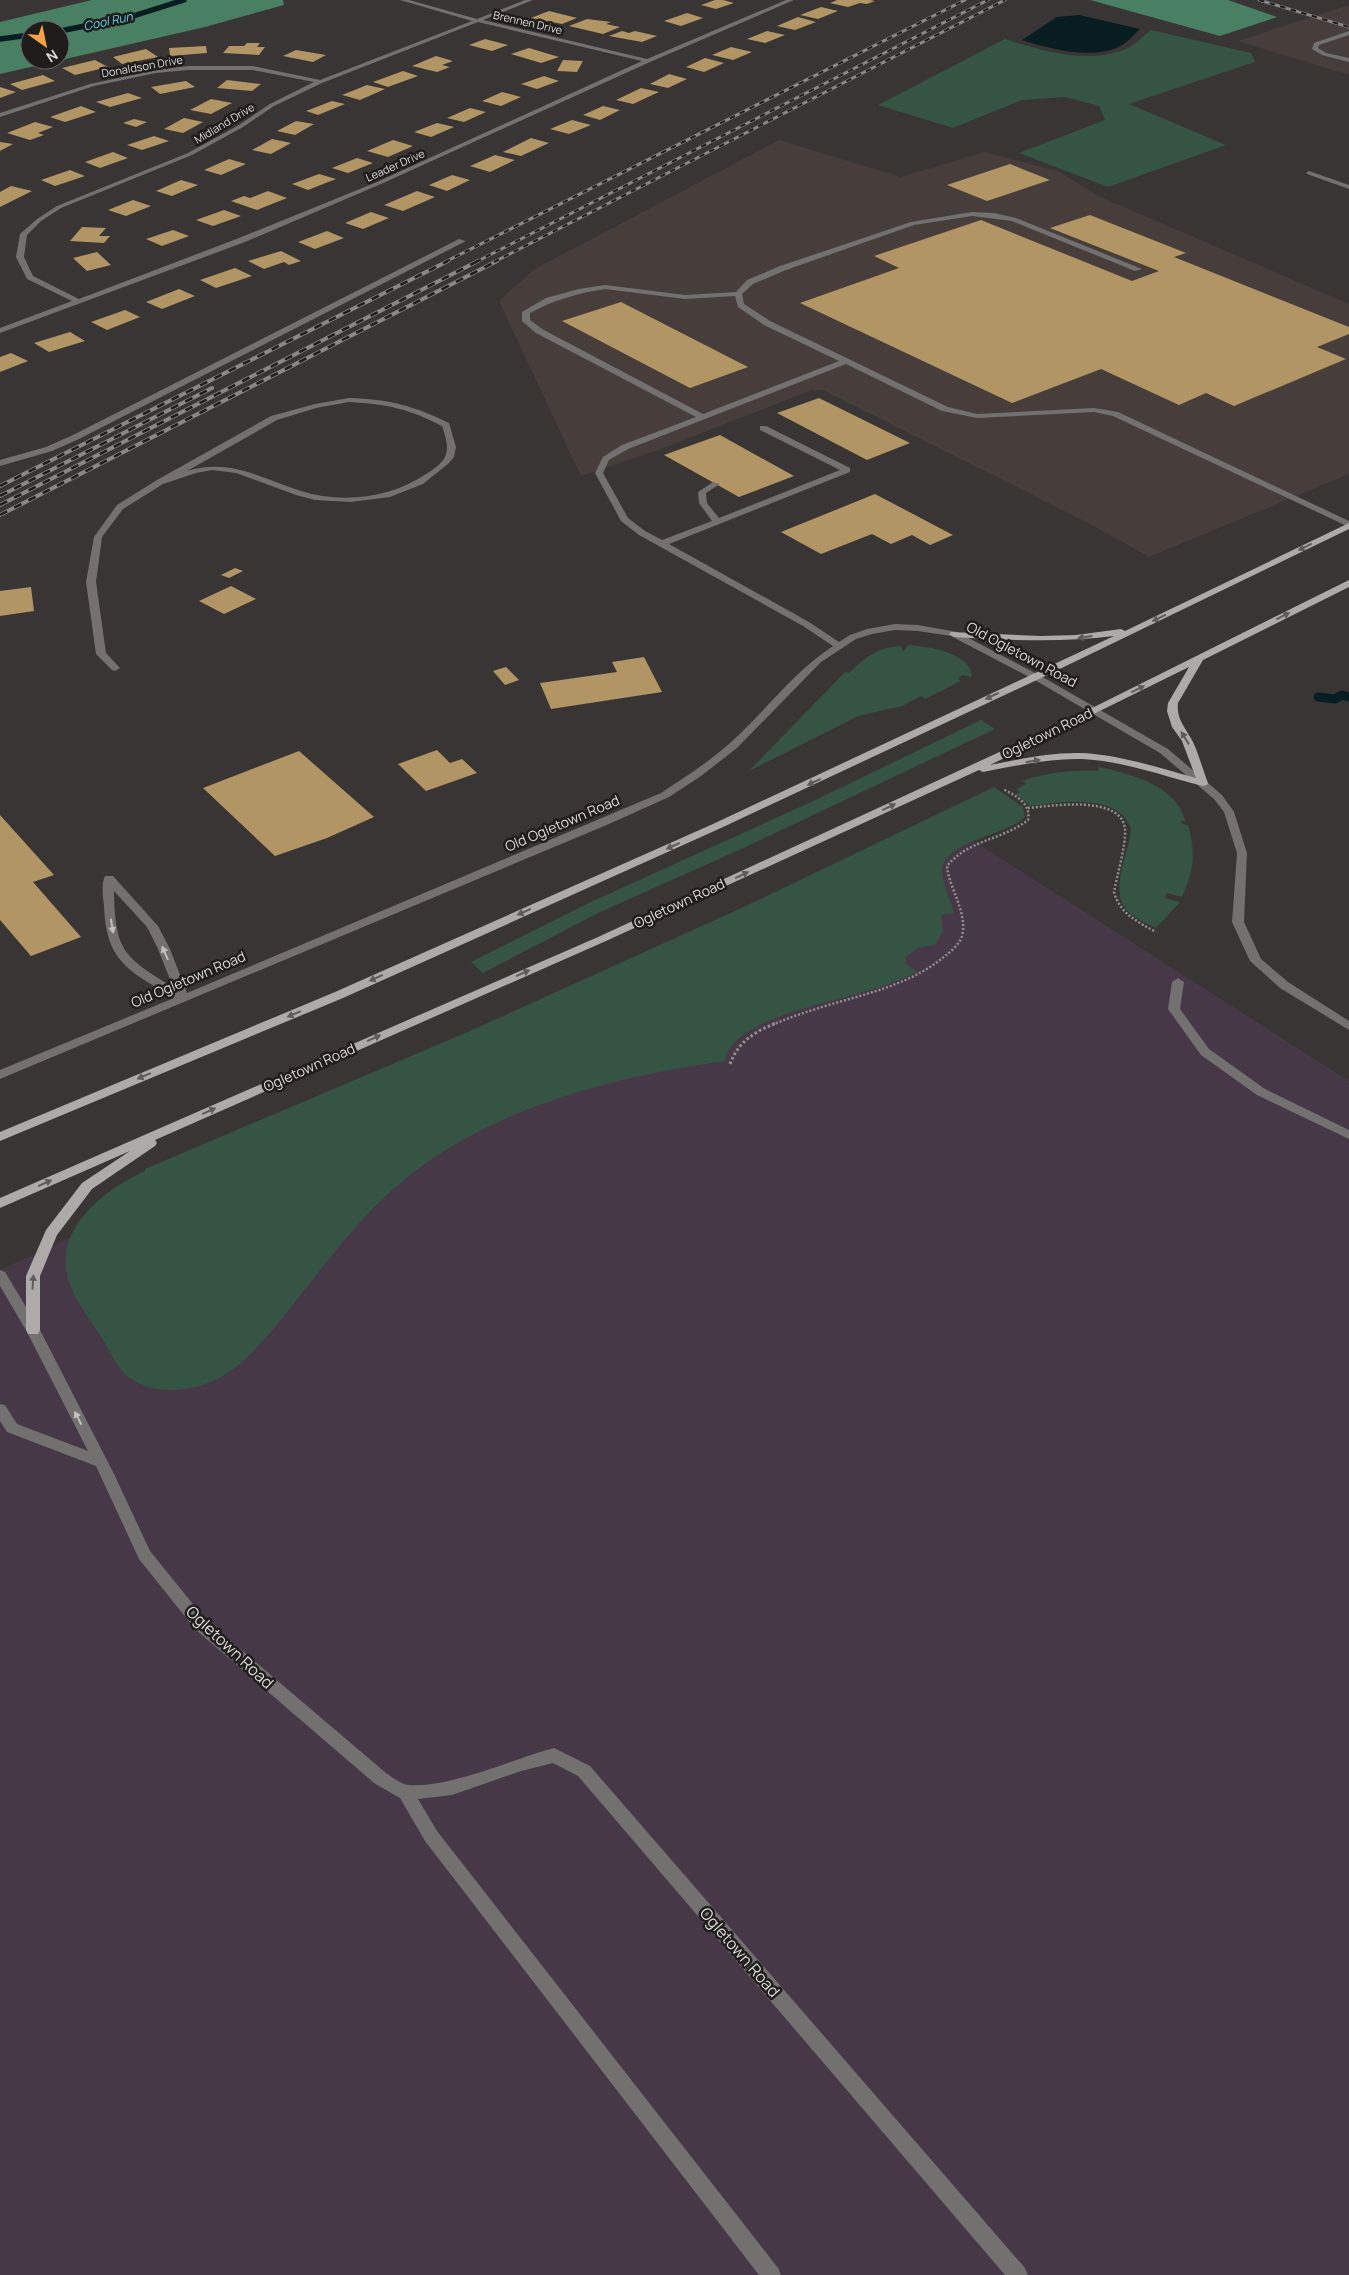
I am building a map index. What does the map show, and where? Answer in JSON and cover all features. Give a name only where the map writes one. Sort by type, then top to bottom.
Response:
[{"type":"main road","points":[[0,1137],[339,995],[726,822],[1036,677],[1349,525]]},
{"type":"main road","name":"Ogletown Road","points":[[0,1203],[602,939],[968,771],[1349,583]]},
{"type":"main road","points":[[954,634],[1041,640],[1076,638],[1133,630]]},
{"type":"main road","points":[[1199,658],[1173,703],[1172,711],[1178,727],[1187,741],[1203,783]]},
{"type":"main road","points":[[968,771],[1056,757],[1083,756],[1108,760],[1203,783]]},
{"type":"main road","points":[[33,1330],[33,1276],[51,1234],[87,1186],[182,1123]]},
{"type":"street","name":"Brennen Drive","points":[[403,0],[475,20],[648,61]]},
{"type":"street","name":"Midland Drive","points":[[77,301],[30,277],[20,257],[24,234],[39,220],[59,208],[190,154],[241,126],[272,105],[320,82],[530,0]]},
{"type":"street","name":"Leader Drive","points":[[0,331],[242,240],[379,183],[648,61],[791,0]]},
{"type":"street","points":[[1349,33],[1316,44],[1315,49],[1333,57],[1349,60]]},
{"type":"street","name":"Donaldson Drive","points":[[0,115],[28,104],[90,86],[168,69],[227,66],[255,68],[320,82]]},
{"type":"street","points":[[1309,173],[1349,187]]},
{"type":"street","points":[[703,417],[539,331],[526,321],[526,312],[549,300],[579,291],[605,287],[686,297],[738,294],[750,282],[783,268],[913,223],[972,214],[994,215],[1014,219],[1138,269]]},
{"type":"street","points":[[0,462],[49,449],[76,437],[462,241]]},
{"type":"street","points":[[738,294],[741,305],[767,323],[945,409],[977,416],[1094,410],[1115,414],[1349,525]]},
{"type":"street","points":[[839,646],[806,624],[642,534],[624,519],[599,472],[606,459],[625,447],[846,361]]},
{"type":"street","points":[[115,668],[102,654],[91,582],[98,537],[120,507],[160,482],[274,418],[315,406],[349,400],[377,401],[416,410],[446,425],[453,446],[449,461],[425,480],[386,496],[339,501],[301,494],[230,469],[206,468],[160,482]]},
{"type":"street","points":[[661,544],[847,470],[763,428]]},
{"type":"street","points":[[716,484],[702,492],[703,503],[718,522]]},
{"type":"street","name":"Old Ogletown Road","points":[[0,1075],[665,795],[698,774],[733,746],[818,660],[854,637],[870,631],[895,627],[918,628],[954,634],[1094,710],[1164,752],[1203,783],[1229,812],[1240,846],[1242,853],[1238,922],[1256,961],[1284,985],[1349,1026]]},
{"type":"street","points":[[109,878],[152,926],[164,949],[183,998],[127,960],[115,945],[110,910],[109,878]]},
{"type":"street","points":[[1178,982],[1174,1009],[1205,1052],[1262,1092],[1349,1135]]},
{"type":"street","name":"Ogletown Road","points":[[0,1275],[33,1330],[100,1462],[144,1555],[200,1624],[380,1778],[406,1793],[431,1836],[771,2275]]},
{"type":"street","points":[[0,1409],[12,1428],[100,1462]]},
{"type":"street","name":"Ogletown Road","points":[[406,1793],[452,1788],[521,1764],[554,1755],[584,1771],[1018,2275]]},
{"type":"path","points":[[730,1064],[730,1058],[737,1047],[760,1030],[785,1019],[888,988],[922,973],[955,947],[962,937],[963,926],[947,872],[947,866],[957,854],[970,846],[1011,831],[1024,824],[1030,814],[1028,808],[1001,787]]},
{"type":"path","points":[[1028,808],[1071,804],[1104,807],[1114,811],[1125,824],[1114,892],[1115,900],[1128,916],[1156,932]]},
{"type":"shaded area","points":[[1349,5],[1349,75],[1238,41]]},
{"type":"shaded area","points":[[779,140],[901,177],[985,152],[1060,172],[1096,195],[1349,304],[1349,474],[1149,557],[1094,526],[823,390],[812,390],[658,450],[581,476],[499,301],[533,270]]},
{"type":"shaded area","points":[[955,829],[1349,1081],[1349,2275],[0,2275],[0,1270]]},
{"type":"green space","points":[[92,0],[283,0],[284,5],[205,27],[70,58],[70,20],[20,20],[20,69],[0,74],[0,22]]},
{"type":"green space","points":[[1090,0],[1228,0],[1277,17],[1220,36]]},
{"type":"green space","points":[[1151,30],[1251,53],[1255,62],[1129,104],[1226,145],[1108,187],[1019,153],[1105,120],[1099,106],[1065,97],[1022,100],[953,128],[878,105],[1005,39],[1051,52],[1083,56],[1115,53],[1130,47]]},
{"type":"green space","points":[[908,645],[936,649],[956,656],[970,668],[972,677],[962,675],[958,679],[961,681],[925,699],[921,696],[902,706],[858,716],[749,771],[845,672],[849,673],[866,658],[885,648],[901,646],[903,652]]},
{"type":"green space","points":[[981,720],[995,729],[739,850],[598,913],[483,973],[471,962],[593,901],[809,803]]},
{"type":"green space","points":[[1099,767],[1138,778],[1162,790],[1173,798],[1180,809],[1185,821],[1181,821],[1182,824],[1188,825],[1193,853],[1189,878],[1182,897],[1167,893],[1165,898],[1180,902],[1156,928],[1132,915],[1121,901],[1119,892],[1120,881],[1131,829],[1125,817],[1115,809],[1102,804],[1087,802],[1030,806],[1016,794],[1020,792],[1016,789],[1026,784],[1022,781],[1059,772],[1098,771]]},
{"type":"green space","points":[[994,787],[1023,807],[1025,817],[1005,829],[964,845],[953,852],[945,861],[942,876],[954,913],[944,914],[941,917],[943,931],[935,945],[918,948],[906,957],[906,964],[917,972],[874,989],[806,1008],[763,1024],[737,1039],[729,1049],[725,1061],[646,1075],[606,1084],[567,1096],[529,1109],[492,1125],[456,1144],[422,1166],[371,1210],[257,1348],[218,1379],[192,1388],[178,1390],[151,1388],[139,1383],[120,1369],[77,1299],[70,1285],[66,1265],[67,1247],[74,1230],[84,1215],[97,1202],[129,1179],[145,1171],[145,1169],[470,1031],[746,906]]},
{"type":"water","points":[[1079,15],[1140,29],[1122,45],[1111,50],[1099,52],[1086,53],[1059,50],[1022,40],[1057,17]]},
{"type":"building","points":[[715,0],[734,3],[716,9],[701,5]]},
{"type":"building","points":[[837,0],[875,1],[848,7],[830,3]]},
{"type":"building","points":[[821,7],[838,11],[818,19],[800,15]]},
{"type":"building","points":[[549,11],[577,18],[562,24],[531,18]]},
{"type":"building","points":[[687,13],[703,18],[681,26],[664,21]]},
{"type":"building","points":[[798,17],[816,22],[795,30],[777,26]]},
{"type":"building","points":[[587,19],[611,22],[606,24],[620,27],[603,34],[569,26]]},
{"type":"building","points":[[622,31],[629,33],[635,31],[657,36],[642,42],[609,36]]},
{"type":"building","points":[[767,31],[785,35],[765,43],[747,39]]},
{"type":"building","points":[[485,39],[508,45],[492,51],[469,45]]},
{"type":"building","points":[[247,43],[260,43],[257,47],[265,47],[259,55],[223,53],[229,46],[244,46]]},
{"type":"building","points":[[206,46],[207,53],[170,56],[169,48]]},
{"type":"building","points":[[731,47],[752,52],[733,60],[712,55]]},
{"type":"building","points":[[529,48],[559,57],[541,63],[511,54]]},
{"type":"building","points":[[146,49],[158,57],[122,64],[113,57]]},
{"type":"building","points":[[296,50],[326,55],[313,62],[283,56]]},
{"type":"building","points":[[436,56],[453,61],[442,65],[450,67],[437,72],[412,66]]},
{"type":"building","points":[[705,58],[724,63],[704,72],[686,67]]},
{"type":"building","points":[[95,60],[108,67],[75,75],[66,70],[70,70],[70,66]]},
{"type":"building","points":[[563,60],[583,61],[577,72],[557,71]]},
{"type":"building","points":[[403,71],[418,76],[388,87],[373,82]]},
{"type":"building","points":[[669,74],[687,79],[668,88],[650,84]]},
{"type":"building","points":[[43,75],[55,81],[22,90],[10,84]]},
{"type":"building","points":[[544,76],[559,81],[537,89],[521,84]]},
{"type":"building","points":[[227,80],[261,84],[252,91],[217,88]]},
{"type":"building","points":[[186,81],[195,87],[160,94],[151,87]]},
{"type":"building","points":[[367,85],[385,89],[360,100],[342,95]]},
{"type":"building","points":[[0,87],[16,92],[0,98]]},
{"type":"building","points":[[641,88],[659,92],[633,104],[616,100]]},
{"type":"building","points":[[502,92],[521,97],[501,106],[482,101]]},
{"type":"building","points":[[128,93],[142,98],[110,107],[96,102]]},
{"type":"building","points":[[211,99],[232,103],[211,114],[190,110]]},
{"type":"building","points":[[332,101],[345,104],[318,115],[306,111]]},
{"type":"building","points":[[81,106],[96,112],[65,122],[50,117]]},
{"type":"building","points":[[603,106],[620,110],[600,120],[583,115]]},
{"type":"building","points":[[470,108],[486,112],[464,122],[447,118]]},
{"type":"building","points":[[184,118],[203,122],[183,133],[164,129]]},
{"type":"building","points":[[134,119],[147,122],[136,127],[123,123]]},
{"type":"building","points":[[572,120],[591,125],[569,134],[550,129]]},
{"type":"building","points":[[296,121],[314,124],[295,135],[277,131]]},
{"type":"building","points":[[35,122],[53,127],[38,133],[44,135],[30,140],[7,133]]},
{"type":"building","points":[[437,123],[454,127],[431,137],[414,132]]},
{"type":"building","points":[[154,136],[169,141],[142,150],[127,145]]},
{"type":"building","points":[[531,138],[549,143],[521,156],[503,152]]},
{"type":"building","points":[[272,139],[291,143],[271,154],[252,150]]},
{"type":"building","points":[[393,140],[413,146],[388,157],[367,151]]},
{"type":"building","points":[[0,142],[13,144],[0,151]]},
{"type":"building","points":[[113,152],[128,158],[100,168],[85,162]]},
{"type":"building","points":[[495,155],[515,160],[490,172],[470,166]]},
{"type":"building","points":[[357,158],[373,163],[348,173],[332,168]]},
{"type":"building","points":[[229,159],[246,164],[221,175],[204,170]]},
{"type":"building","points":[[1010,164],[1050,180],[987,201],[947,185]]},
{"type":"building","points":[[70,170],[85,176],[55,186],[41,180]]},
{"type":"building","points":[[319,174],[336,179],[308,190],[292,184]]},
{"type":"building","points":[[452,175],[470,180],[447,191],[429,185]]},
{"type":"building","points":[[181,180],[198,185],[172,196],[156,191]]},
{"type":"building","points":[[11,186],[32,191],[0,207],[0,192]]},
{"type":"building","points":[[268,191],[287,198],[257,210],[231,201],[244,196],[250,198]]},
{"type":"building","points":[[417,191],[435,197],[403,211],[384,205]]},
{"type":"building","points":[[133,200],[151,206],[126,216],[108,210]]},
{"type":"building","points":[[224,210],[241,216],[213,226],[196,220]]},
{"type":"building","points":[[371,212],[389,218],[363,229],[345,223]]},
{"type":"building","points":[[1090,215],[1186,253],[1174,257],[1349,327],[1349,334],[1317,347],[1346,359],[1234,406],[1206,393],[1179,405],[1101,369],[1012,403],[800,303],[899,268],[874,256],[981,220],[1132,281],[1159,271],[1050,228]]},
{"type":"building","points":[[82,227],[106,228],[99,236],[110,236],[104,243],[70,241]]},
{"type":"building","points":[[173,230],[189,236],[162,246],[146,239]]},
{"type":"building","points":[[327,231],[344,238],[315,249],[298,242]]},
{"type":"building","points":[[281,251],[301,261],[289,265],[284,262],[264,269],[248,261]]},
{"type":"building","points":[[97,252],[111,265],[87,271],[73,258]]},
{"type":"building","points":[[235,268],[252,276],[216,288],[200,280]]},
{"type":"building","points":[[179,289],[195,296],[162,309],[146,302]]},
{"type":"building","points":[[621,302],[748,367],[690,388],[562,321]]},
{"type":"building","points":[[125,310],[140,317],[107,330],[91,322]]},
{"type":"building","points":[[70,332],[85,341],[49,352],[34,343]]},
{"type":"building","points":[[11,353],[28,361],[0,372],[0,357]]},
{"type":"building","points":[[819,398],[910,443],[867,460],[777,413]]},
{"type":"building","points":[[720,435],[794,476],[739,497],[664,455]]},
{"type":"building","points":[[875,494],[953,535],[930,545],[912,535],[891,544],[872,534],[821,554],[781,532]]},
{"type":"building","points":[[235,568],[243,571],[229,578],[221,575]]},
{"type":"building","points":[[231,586],[256,599],[224,614],[199,601]]},
{"type":"building","points":[[31,587],[34,611],[0,616],[0,591]]},
{"type":"building","points":[[644,657],[662,692],[551,709],[540,683],[617,672],[612,662]]},
{"type":"building","points":[[506,667],[519,680],[505,685],[493,671]]},
{"type":"building","points":[[437,750],[450,763],[462,759],[477,773],[426,791],[398,764]]},
{"type":"building","points":[[299,751],[374,817],[327,838],[275,856],[203,788]]},
{"type":"building","points":[[0,815],[54,875],[33,882],[81,937],[31,956],[0,920]]},
{"type":"waterway","name":"Cool Run","points":[[70,29],[130,17],[184,0]]},
{"type":"waterway","name":"Cool Run","points":[[0,39],[20,36]]},
{"type":"waterway","points":[[1318,697],[1335,699],[1342,695],[1349,697]]},
{"type":"railway","points":[[445,262],[965,0]]},
{"type":"railway","points":[[476,262],[988,0]]},
{"type":"railway","points":[[494,262],[1005,0]]},
{"type":"railway","points":[[1259,0],[1349,27]]},
{"type":"railway","points":[[0,486],[448,261]]},
{"type":"railway","points":[[0,505],[478,261]]},
{"type":"railway","points":[[0,515],[497,261]]},
{"type":"railway","points":[[0,496],[212,388]]}]
